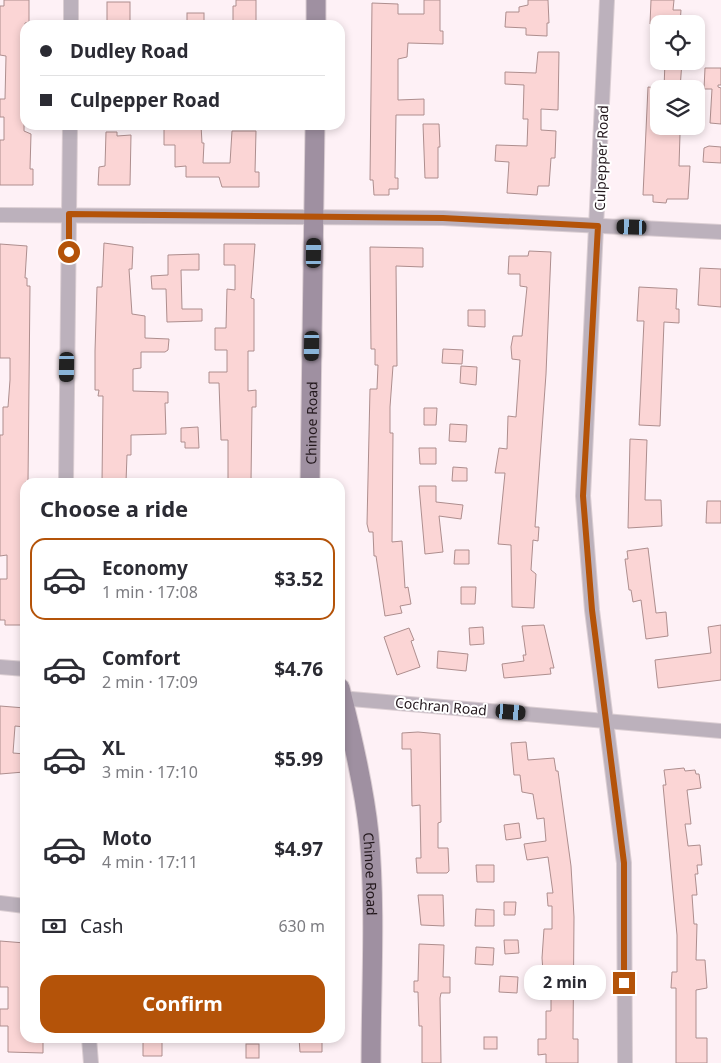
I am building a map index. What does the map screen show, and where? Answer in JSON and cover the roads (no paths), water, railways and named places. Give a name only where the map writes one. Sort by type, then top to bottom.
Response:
[{"type":"street","points":[[71,0],[71,20]]},
{"type":"street","points":[[316,0],[316,20]]},
{"type":"street","name":"Culpepper Road","points":[[608,0],[583,496],[592,610],[624,863],[624,1063]]},
{"type":"street","points":[[66,478],[70,130]]},
{"type":"street","name":"Chinoe Road","points":[[310,478],[315,130]]},
{"type":"street","points":[[0,215],[443,218],[721,232]]},
{"type":"street","points":[[0,667],[20,669]]},
{"type":"street","name":"Cochran Road","points":[[345,694],[721,731]]},
{"type":"street","name":"Chinoe Road","points":[[345,712],[364,795],[369,832],[373,928],[371,1063]]},
{"type":"street","points":[[0,903],[20,905]]},
{"type":"street","points":[[89,1043],[91,1063]]}]
